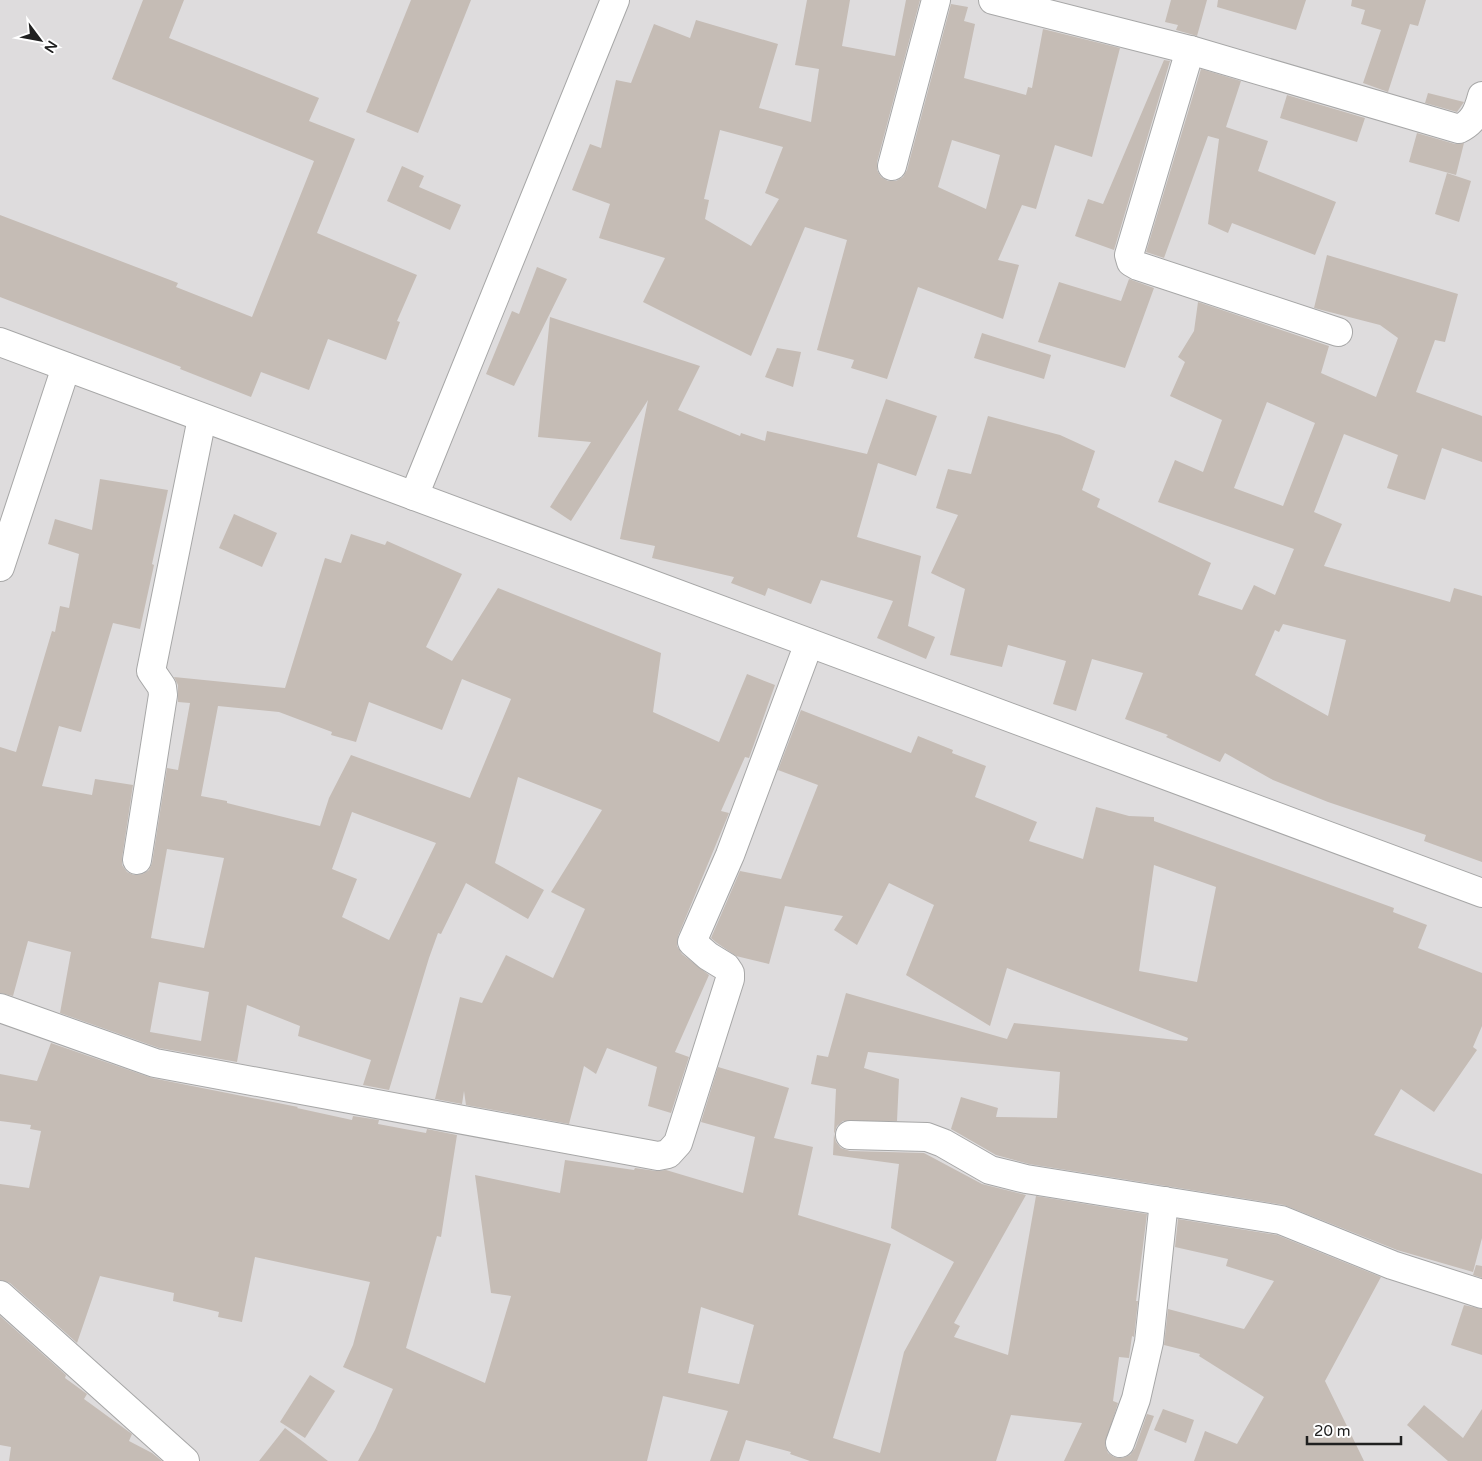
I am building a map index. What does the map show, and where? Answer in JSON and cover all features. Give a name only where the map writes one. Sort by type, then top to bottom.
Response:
[{"type":"street","points":[[414,496],[615,0]]},
{"type":"street","points":[[892,166],[936,0]]},
{"type":"street","points":[[993,0],[1190,50],[1459,129],[1469,124],[1478,112],[1482,96]]},
{"type":"street","points":[[1190,50],[1129,255],[1131,262],[1138,266],[1338,332]]},
{"type":"street","points":[[0,342],[1482,893]]},
{"type":"street","points":[[0,567],[66,367]]},
{"type":"street","points":[[138,860],[164,695],[162,687],[151,671],[202,418]]},
{"type":"street","points":[[0,1008],[155,1063],[658,1156],[668,1154],[678,1143],[730,979],[730,972],[726,967],[708,956],[692,942],[730,855],[809,643]]},
{"type":"street","points":[[850,1136],[927,1137],[943,1143],[990,1170],[1026,1180],[1281,1220],[1392,1265],[1482,1294]]},
{"type":"street","points":[[1120,1443],[1136,1398],[1149,1342],[1164,1201]]},
{"type":"street","points":[[0,1295],[185,1461]]},
{"type":"shaded area","points":[[0,0],[1482,0],[1482,1461],[0,1461]]},
{"type":"building","points":[[143,0],[184,0],[169,38],[319,98],[309,121],[355,139],[317,233],[417,275],[397,321],[400,322],[386,360],[328,339],[309,390],[261,372],[251,397],[180,369],[181,367],[0,297],[0,215],[178,283],[176,287],[252,317],[314,161],[112,79]]},
{"type":"building","points":[[411,0],[471,0],[418,133],[366,112]]},
{"type":"building","points":[[807,0],[850,0],[842,46],[895,56],[906,0],[920,0],[877,162],[877,170],[881,177],[888,181],[896,181],[903,177],[907,170],[951,4],[968,7],[964,21],[975,24],[964,78],[1026,95],[1028,87],[1032,88],[1043,29],[1120,48],[1092,157],[1055,145],[1036,209],[1022,205],[998,260],[1019,265],[1003,319],[918,287],[887,379],[851,368],[854,360],[817,350],[847,240],[805,227],[751,356],[643,302],[665,258],[599,238],[610,204],[572,190],[590,144],[601,148],[616,80],[631,83],[654,24],[690,38],[696,20],[778,44],[759,108],[811,122],[819,69],[795,65]],"holes":[[[720,130],[783,147],[765,193],[779,199],[751,246],[705,219],[709,200],[704,199]],[[952,140],[1000,155],[986,209],[938,187]]]},
{"type":"building","points":[[1171,0],[1207,0],[1197,36],[1176,30],[1178,25],[1165,22]]},
{"type":"building","points":[[1218,0],[1306,0],[1296,30],[1217,7]]},
{"type":"building","points":[[1352,0],[1426,0],[1418,26],[1410,24],[1388,92],[1363,83],[1381,30],[1361,24],[1365,10],[1351,6]]},
{"type":"building","points":[[1164,60],[1170,61],[1114,250],[1075,236],[1088,199],[1103,204]]},
{"type":"building","points":[[1201,69],[1241,81],[1226,127],[1268,141],[1258,171],[1336,202],[1315,255],[1232,223],[1228,233],[1208,224],[1219,139],[1208,136],[1164,258],[1146,252]]},
{"type":"building","points":[[1428,93],[1464,102],[1457,112],[1425,103]]},
{"type":"building","points":[[1287,95],[1365,118],[1357,142],[1280,118]]},
{"type":"building","points":[[1417,133],[1455,144],[1464,143],[1456,175],[1409,162]]},
{"type":"building","points":[[402,166],[424,176],[419,187],[461,205],[450,230],[387,201]]},
{"type":"building","points":[[1447,173],[1471,181],[1459,222],[1435,214]]},
{"type":"building","points":[[1327,255],[1458,294],[1445,342],[1435,340],[1416,392],[1482,416],[1482,462],[1442,448],[1425,500],[1387,488],[1398,455],[1344,434],[1314,512],[1342,524],[1324,566],[1450,602],[1454,588],[1482,596],[1482,862],[1424,841],[1426,835],[1328,802],[1273,780],[1225,753],[1220,762],[1166,737],[1168,735],[1125,719],[1143,673],[1092,659],[1076,711],[1053,704],[1066,661],[1008,645],[1002,667],[950,655],[965,589],[931,573],[958,515],[936,508],[948,469],[971,474],[988,416],[1060,435],[1095,451],[1082,490],[1100,499],[1097,507],[1211,563],[1198,595],[1242,610],[1254,585],[1275,595],[1294,549],[1158,502],[1175,460],[1203,472],[1222,420],[1170,396],[1185,362],[1178,357],[1194,331],[1198,302],[1329,346],[1321,373],[1376,397],[1398,338],[1380,325],[1314,308]],"holes":[[[1267,402],[1315,423],[1283,506],[1234,488]],[[1283,624],[1346,640],[1328,716],[1255,675],[1275,630],[1279,632]]]},
{"type":"building","points":[[537,267],[567,279],[514,386],[486,374],[512,311],[519,314]]},
{"type":"building","points":[[1129,279],[1154,288],[1125,368],[1038,342],[1059,282],[1121,301]]},
{"type":"building","points":[[550,317],[700,366],[678,410],[740,436],[741,433],[765,441],[767,431],[867,454],[886,399],[937,416],[916,476],[878,463],[857,537],[921,556],[908,626],[935,637],[926,659],[877,638],[893,601],[821,580],[811,604],[768,588],[765,596],[731,583],[734,577],[652,558],[655,546],[620,539],[648,400],[571,521],[550,507],[591,442],[538,437]]},
{"type":"building","points":[[982,333],[1051,355],[1044,379],[974,358]]},
{"type":"building","points":[[777,348],[801,352],[793,387],[765,377]]},
{"type":"building","points":[[100,479],[168,490],[140,629],[113,623],[81,732],[59,726],[42,786],[92,795],[95,779],[133,785],[122,865],[127,872],[134,875],[143,874],[149,870],[152,863],[167,768],[178,770],[190,703],[178,702],[178,685],[174,677],[285,688],[325,558],[341,563],[351,534],[385,545],[387,541],[462,574],[426,647],[452,661],[498,588],[661,653],[653,712],[719,742],[747,674],[775,685],[749,758],[745,757],[721,811],[729,813],[678,936],[677,946],[682,954],[709,975],[675,1052],[689,1057],[671,1113],[648,1106],[657,1067],[607,1048],[596,1074],[584,1066],[569,1124],[466,1105],[464,1091],[462,1104],[435,1099],[460,997],[482,1003],[506,955],[553,978],[585,909],[551,892],[602,810],[518,777],[495,863],[544,890],[528,919],[466,883],[441,934],[438,933],[389,1090],[363,1085],[371,1060],[298,1036],[300,1026],[247,1005],[237,1062],[159,1048],[60,1013],[71,952],[28,941],[13,996],[0,993],[0,747],[16,752],[52,631],[55,632],[60,606],[69,608],[79,554],[48,544],[55,519],[92,530]],"holes":[[[462,679],[511,699],[470,798],[351,755],[329,798],[320,826],[227,803],[227,801],[201,796],[218,706],[279,712],[332,732],[331,735],[356,742],[369,702],[442,730]],[[352,812],[436,843],[389,940],[342,917],[357,879],[332,869]],[[167,849],[224,858],[204,948],[151,938]],[[159,982],[209,992],[201,1041],[150,1032]]]},
{"type":"building","points":[[234,514],[277,533],[262,567],[219,548]]},
{"type":"building","points":[[801,710],[911,753],[918,736],[953,750],[952,753],[986,766],[975,797],[1037,822],[1029,841],[1083,859],[1096,807],[1129,816],[1154,817],[1154,821],[1394,908],[1393,912],[1427,925],[1418,948],[1482,973],[1482,1026],[1473,1047],[1477,1050],[1434,1112],[1401,1089],[1374,1135],[1482,1174],[1482,1238],[1473,1272],[1397,1250],[1284,1205],[1029,1164],[996,1155],[951,1129],[961,1097],[998,1108],[996,1117],[1057,1118],[1060,1072],[868,1052],[864,1068],[899,1079],[897,1121],[843,1121],[837,1126],[834,1134],[836,1142],[841,1148],[850,1151],[924,1153],[982,1184],[1026,1195],[954,1323],[960,1326],[954,1337],[1008,1355],[1036,1196],[1147,1214],[1136,1301],[1138,1301],[1134,1337],[1132,1336],[1129,1358],[1119,1357],[1113,1401],[1118,1403],[1105,1445],[1108,1453],[1114,1457],[1122,1458],[1130,1455],[1135,1448],[1147,1414],[1154,1416],[1137,1461],[1064,1461],[1082,1423],[1011,1415],[996,1461],[810,1461],[790,1454],[791,1452],[746,1440],[739,1461],[710,1461],[728,1411],[663,1396],[647,1461],[358,1461],[375,1430],[393,1389],[343,1367],[353,1345],[370,1282],[255,1257],[242,1322],[218,1317],[219,1312],[173,1301],[174,1293],[100,1276],[77,1343],[10,1283],[0,1280],[0,1184],[29,1188],[41,1131],[30,1129],[31,1125],[0,1121],[0,1074],[37,1081],[51,1043],[152,1078],[298,1107],[352,1120],[353,1116],[379,1120],[378,1124],[426,1133],[427,1129],[457,1135],[441,1237],[437,1236],[406,1348],[485,1383],[511,1296],[491,1293],[475,1175],[560,1193],[565,1160],[634,1170],[635,1168],[656,1171],[666,1170],[743,1193],[755,1137],[701,1122],[718,1067],[789,1088],[774,1138],[813,1147],[798,1215],[891,1244],[833,1438],[880,1453],[904,1352],[954,1262],[891,1228],[899,1164],[833,1155],[836,1089],[811,1084],[817,1055],[828,1057],[846,993],[1007,1039],[1014,1023],[1187,1041],[1188,1038],[1007,968],[990,1026],[906,975],[934,905],[889,883],[857,945],[834,930],[843,916],[785,906],[769,964],[736,956],[711,938],[740,871],[781,879],[818,785],[778,770]],"holes":[[[1154,865],[1216,887],[1197,982],[1139,971]],[[701,1307],[754,1325],[739,1384],[688,1373]]]},
{"type":"building","points":[[1178,1219],[1277,1235],[1381,1277],[1325,1381],[1364,1461],[1194,1461],[1205,1431],[1237,1444],[1264,1397],[1199,1356],[1200,1354],[1164,1345],[1168,1309],[1244,1329],[1274,1281],[1226,1266],[1228,1259],[1175,1247]]},
{"type":"building","points":[[1476,1265],[1482,1266],[1482,1278],[1473,1275]]},
{"type":"building","points":[[1464,1305],[1482,1309],[1482,1355],[1451,1345]]},
{"type":"building","points":[[0,1316],[66,1375],[65,1378],[87,1394],[84,1399],[132,1434],[129,1441],[152,1453],[162,1461],[9,1461],[11,1447],[0,1445]]},
{"type":"building","points":[[310,1375],[335,1391],[305,1438],[280,1422]]},
{"type":"building","points":[[1424,1405],[1463,1438],[1482,1409],[1482,1461],[1448,1461],[1407,1425]]},
{"type":"building","points":[[1163,1409],[1194,1420],[1186,1443],[1154,1430]]},
{"type":"building","points":[[285,1428],[328,1461],[259,1461]]}]
